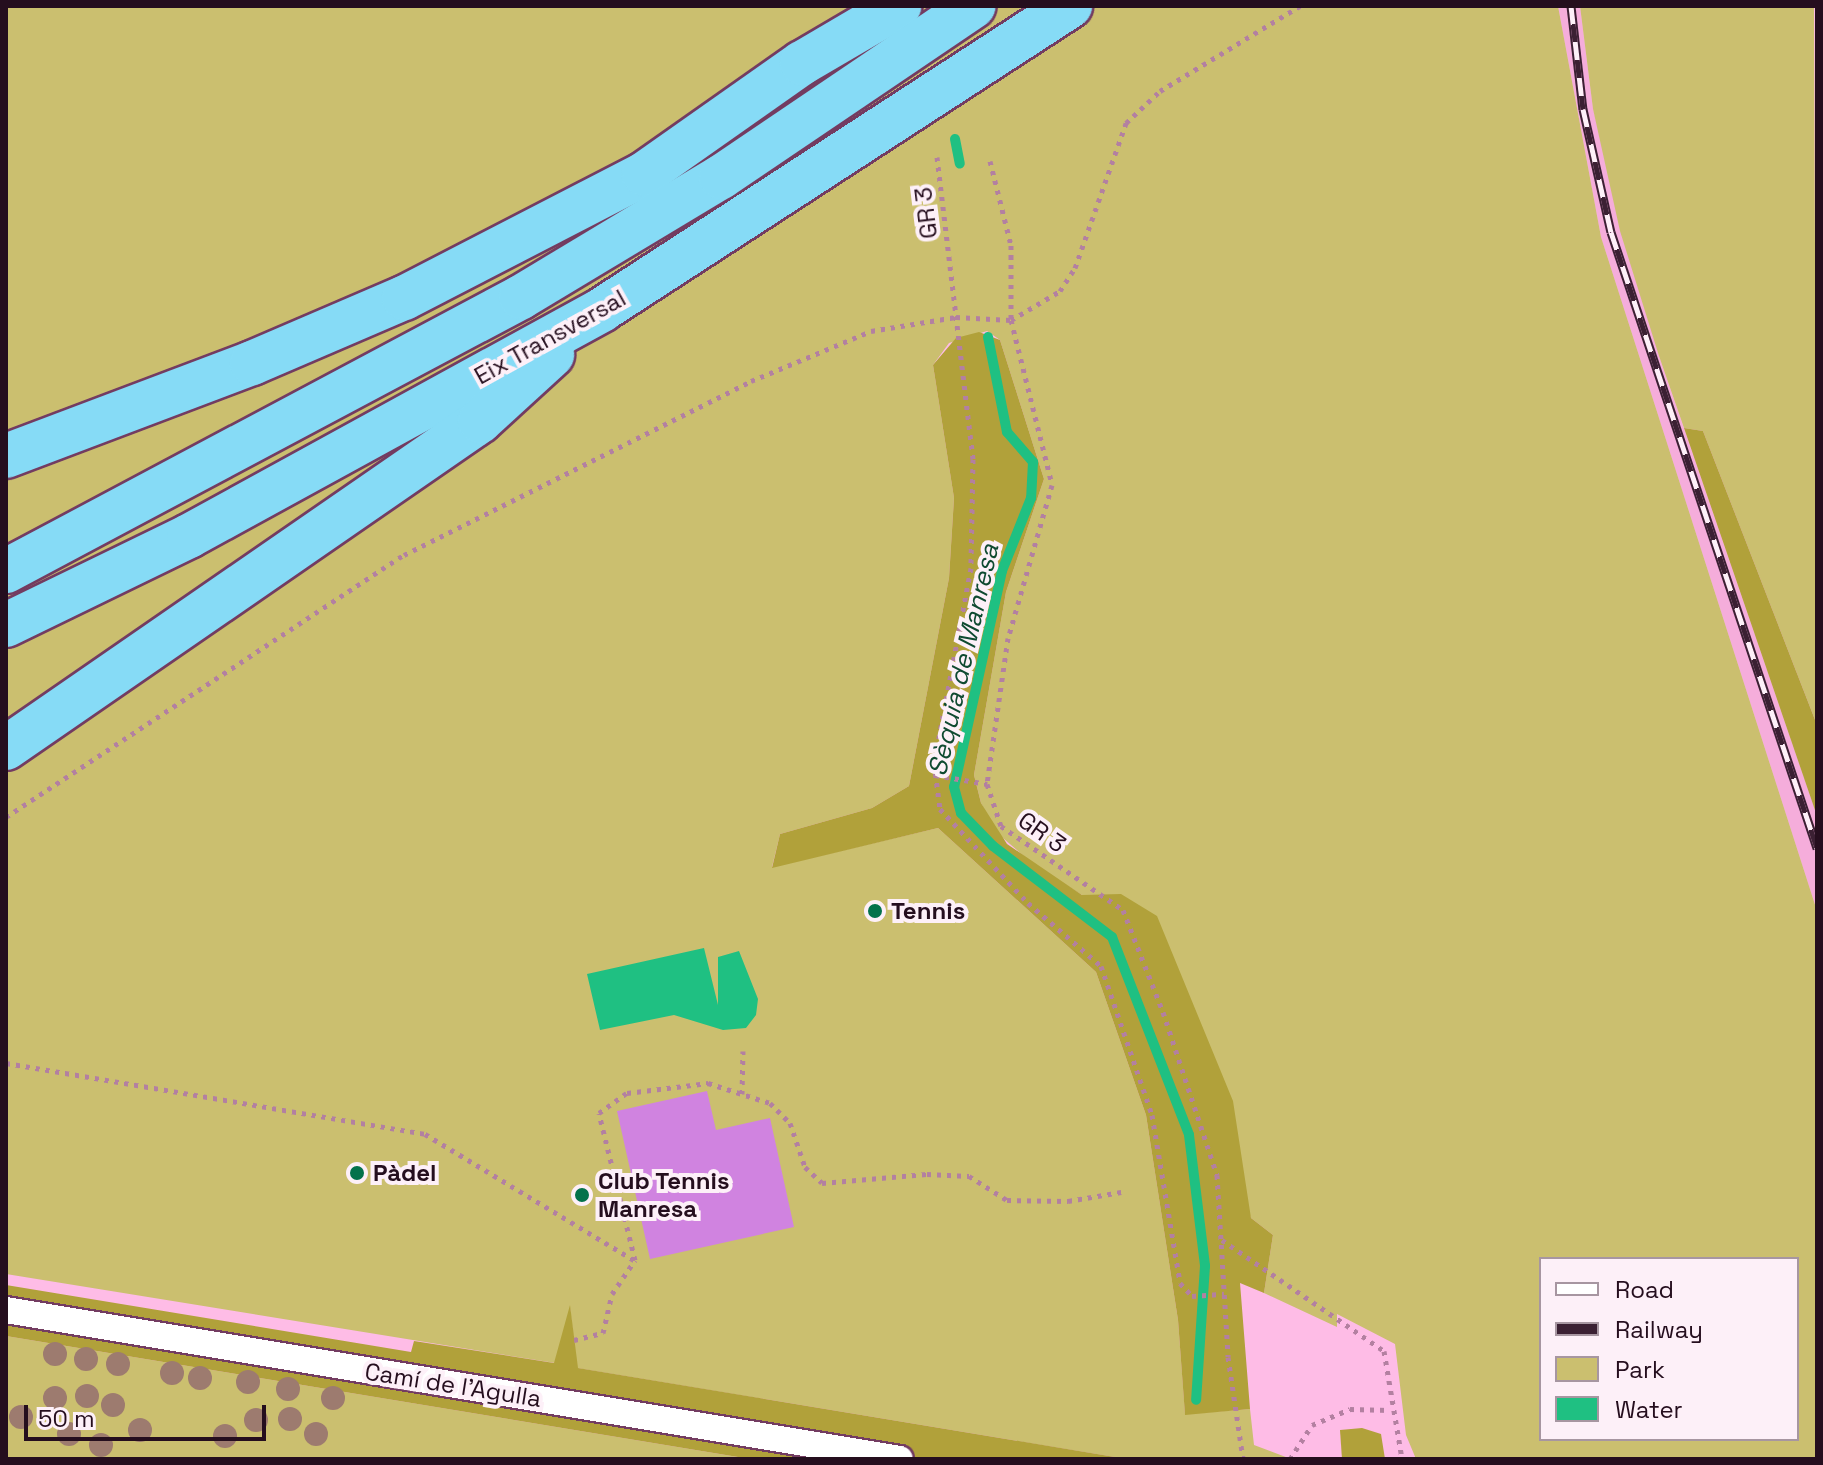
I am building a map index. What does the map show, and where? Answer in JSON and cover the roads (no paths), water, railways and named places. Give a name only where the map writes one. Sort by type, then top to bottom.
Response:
[{"type":"highway","points":[[6,456],[252,363],[404,298],[644,174],[802,63],[899,6]]},
{"type":"highway","name":"Eix Transversal","points":[[6,571],[521,297],[721,177],[974,6]]},
{"type":"highway","name":"Eix Transversal","points":[[6,625],[189,536],[603,309],[1070,6]]},
{"type":"highway","points":[[6,748],[480,421],[603,309]]},
{"type":"street","name":"Camí de l'Agulla","points":[[6,1310],[900,1459]]},
{"type":"water","points":[[704,948],[718,1005],[718,957],[739,951],[758,999],[756,1015],[746,1028],[723,1030],[674,1015],[600,1030],[587,974]]},
{"type":"waterway","name":"Sèquia de Manresa","points":[[955,139],[960,164]]},
{"type":"waterway","name":"Sèquia de Manresa","points":[[988,337],[1007,432],[1033,462],[1031,498],[1002,571],[954,787],[961,813],[993,846],[1112,937],[1189,1135],[1205,1266],[1196,1400]]},
{"type":"railway","points":[[1571,6],[1583,109],[1611,232],[1817,848]]},
{"type":"place","name":"Tennis","points":[[875,911]]},
{"type":"place","name":"Pàdel","points":[[357,1173]]},
{"type":"place","name":"Club Tennis Manresa","points":[[582,1195]]}]
